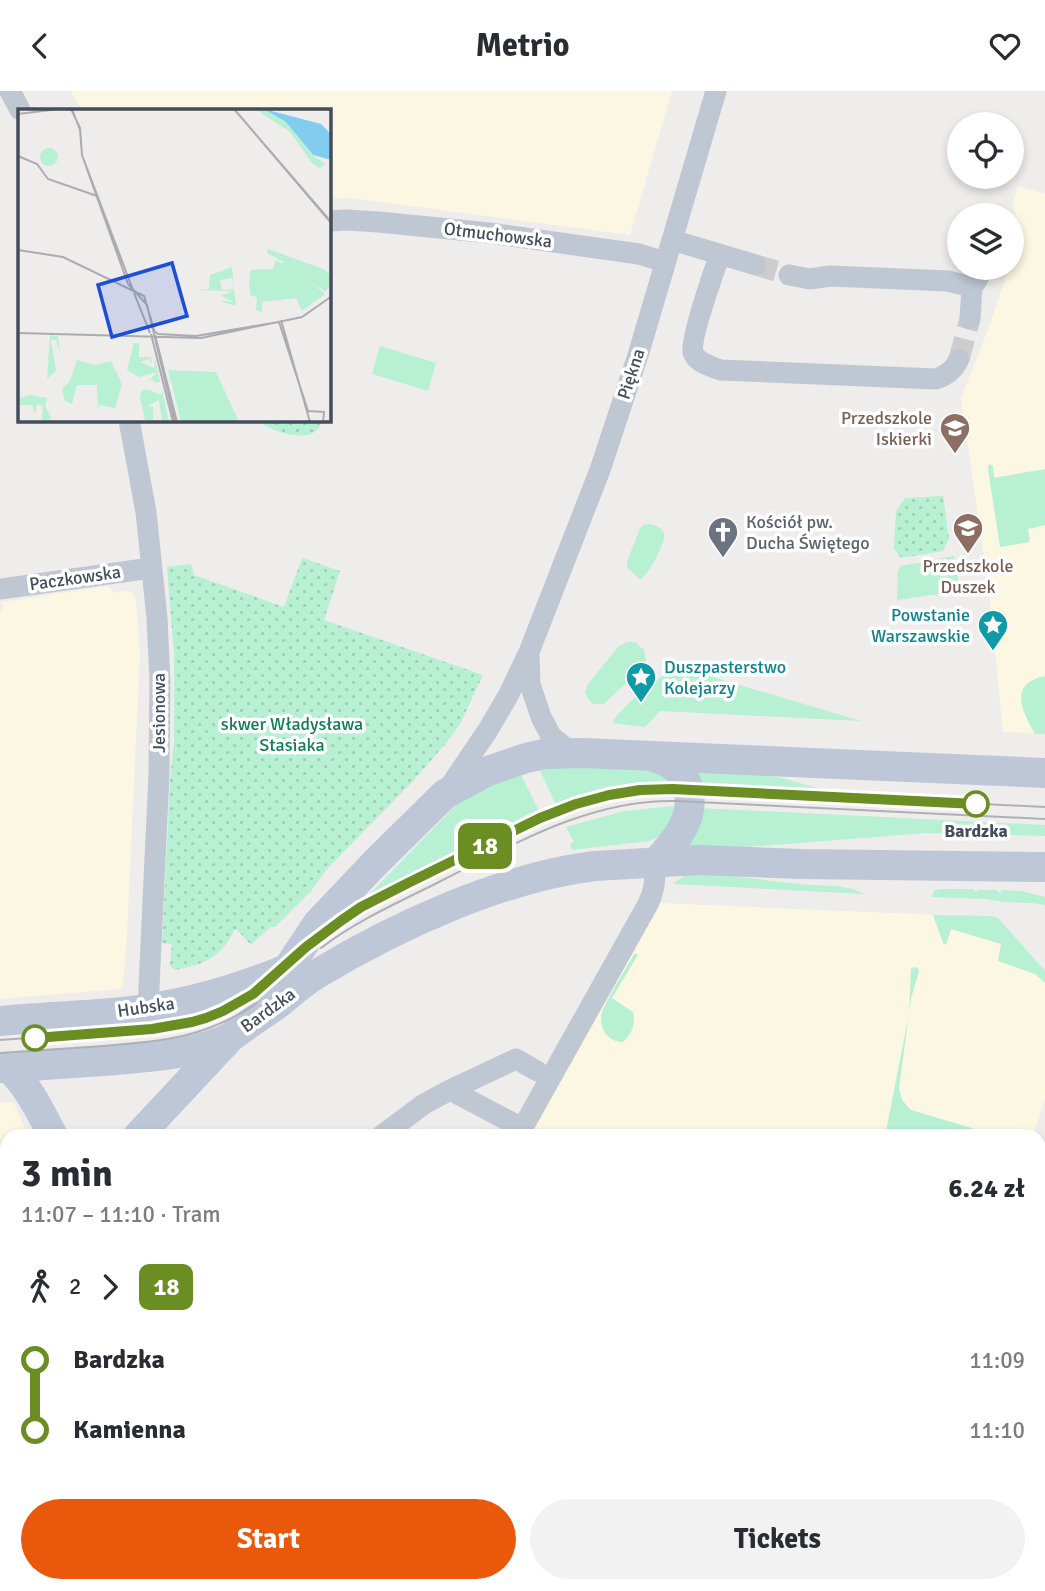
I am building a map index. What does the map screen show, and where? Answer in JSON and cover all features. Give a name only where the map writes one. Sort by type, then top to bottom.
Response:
[{"type":"street","points":[[10,91],[19,109]]},
{"type":"street","name":"Piękna","points":[[445,794],[484,737],[509,694],[529,652],[600,470],[639,352],[716,91]]},
{"type":"street","name":"Otmuchowska","points":[[331,221],[379,222],[501,235],[639,254],[665,263]]},
{"type":"street","points":[[672,240],[756,265]]},
{"type":"street","points":[[720,254],[695,336],[693,352],[704,364],[720,370],[936,379],[946,375],[959,359]]},
{"type":"street","points":[[789,275],[810,279],[830,276],[948,281],[972,287]]},
{"type":"street","points":[[970,319],[972,287],[977,280]]},
{"type":"street","name":"Jesionowa","points":[[129,422],[146,512],[157,618],[160,681],[159,774],[148,1008]]},
{"type":"street","name":"Paczkowska","points":[[0,589],[151,568]]},
{"type":"street","name":"Piękna","points":[[529,652],[530,684],[541,717],[551,736],[572,754]]},
{"type":"street","name":"Bardzka","points":[[231,1037],[288,968],[318,923],[445,794],[488,771],[526,758],[544,754],[652,756],[1045,773]]},
{"type":"street","points":[[522,1129],[649,904],[655,883],[655,863],[686,821],[691,802],[687,784],[674,767],[652,756]]},
{"type":"street","name":"Bardzka","points":[[231,1037],[315,975],[378,941],[447,909],[519,882],[572,870],[595,866],[699,860],[1045,867]]},
{"type":"street","points":[[995,866],[1045,884]]},
{"type":"street","name":"Hubska","points":[[0,1021],[148,1008],[218,994],[288,968]]},
{"type":"street","points":[[5,1068],[168,1056],[201,1049],[231,1037]]},
{"type":"street","points":[[145,1129],[231,1037]]},
{"type":"street","points":[[390,1129],[424,1104],[516,1059],[537,1071]]},
{"type":"street","points":[[5,1068],[22,1079],[50,1129]]},
{"type":"street","points":[[450,1090],[515,1129]]},
{"type":"shaded area","points":[[71,91],[672,91],[630,235],[350,198],[331,199],[331,109],[81,109]]},
{"type":"shaded area","points":[[1024,188],[1045,194],[1045,734],[1003,732],[989,592],[961,398],[1005,280],[1024,280],[1024,203],[1013,203],[1017,189]]},
{"type":"shaded area","points":[[109,586],[113,593],[130,591],[136,600],[140,652],[123,985],[119,989],[0,999],[2,602]]},
{"type":"shaded area","points":[[659,903],[987,917],[1045,974],[1045,1098],[1035,1129],[510,1129],[621,936]]},
{"type":"shaded area","points":[[0,1102],[14,1103],[25,1129],[0,1129]]},
{"type":"green space","points":[[380,346],[436,363],[428,391],[372,374]]},
{"type":"green space","points":[[260,422],[321,422],[318,429],[304,435],[287,434]]},
{"type":"green space","points":[[989,464],[993,466],[994,478],[1045,469],[1045,525],[1028,529],[1030,542],[1000,547]]},
{"type":"green space","points":[[943,496],[949,539],[943,551],[901,558],[894,549],[896,511],[905,498]]},
{"type":"green space","points":[[649,524],[659,527],[665,536],[649,570],[641,580],[627,568],[627,562],[640,528]]},
{"type":"green space","points":[[954,556],[960,591],[897,600],[898,571],[901,566]]},
{"type":"green space","name":"skwer Władysława Stasiaka","points":[[302,558],[340,571],[324,620],[483,675],[460,724],[447,742],[275,927],[270,927],[251,945],[235,929],[224,947],[211,958],[175,970],[170,966],[172,944],[162,943],[174,741],[174,654],[167,567],[191,564],[194,575],[284,607]]},
{"type":"green space","points":[[635,642],[644,650],[646,660],[641,669],[604,704],[593,704],[585,693],[588,684],[619,646]]},
{"type":"green space","points":[[686,669],[861,721],[660,711],[645,727],[613,723],[646,687],[664,676]]},
{"type":"green space","points":[[1045,676],[1045,734],[1035,734],[1023,707],[1022,691],[1026,685]]},
{"type":"green space","points":[[538,766],[657,770],[672,784],[621,787],[556,805]]},
{"type":"green space","points":[[519,771],[540,813],[372,896],[369,895],[455,806],[465,798]]},
{"type":"green space","points":[[698,771],[753,772],[827,791],[698,785]]},
{"type":"green space","points":[[678,807],[668,828],[649,841],[572,850],[570,844],[574,842],[566,827],[624,811]]},
{"type":"green space","points":[[699,808],[1045,825],[1045,836],[926,833],[689,849],[686,840]]},
{"type":"green space","points":[[700,872],[839,887],[865,894],[673,884],[688,873]]},
{"type":"green space","points":[[973,889],[976,892],[996,890],[1000,893],[1002,890],[1021,891],[1045,897],[1045,905],[932,897],[934,891]]},
{"type":"green space","points":[[933,915],[998,918],[1045,971],[1045,983],[1035,974],[998,961],[1001,944],[951,929],[946,945]]},
{"type":"green space","points":[[635,953],[638,955],[612,998],[633,1012],[634,1016],[634,1025],[623,1042],[610,1038],[604,1031],[601,1016]]},
{"type":"green space","points":[[914,967],[919,971],[909,1014],[911,969]]},
{"type":"green space","points":[[909,1014],[899,1088],[902,1100],[911,1110],[975,1129],[886,1129]]},
{"type":"tunnel","points":[[756,265],[789,275]]},
{"type":"tunnel","points":[[959,359],[970,319]]},
{"type":"tram line","points":[[0,1040],[152,1029],[206,1018],[252,994],[306,947],[361,907],[540,818],[609,795],[672,789],[1045,807]]},
{"type":"tram line","name":"18","points":[[35,1038],[165,1028],[223,1011],[253,994],[306,947],[361,907],[540,818],[609,795],[672,789],[976,804]]},
{"type":"tram line","points":[[321,948],[377,913],[523,840],[582,816],[644,802],[676,801],[1045,819]]},
{"type":"tram line","points":[[0,1053],[103,1046],[183,1036],[220,1024],[257,1003]]},
{"type":"place","name":"Przedszkole Iskierki","points":[[955,455]]},
{"type":"place","name":"Przedszkole Duszek","points":[[968,555]]},
{"type":"place","name":"Kościół pw. Ducha Świętego","points":[[723,559]]},
{"type":"place","name":"Powstanie Warszawskie","points":[[993,652]]},
{"type":"place","name":"Duszpasterstwo Kolejarzy","points":[[641,704]]},
{"type":"place","name":"Bardzka","points":[[976,804]]}]
